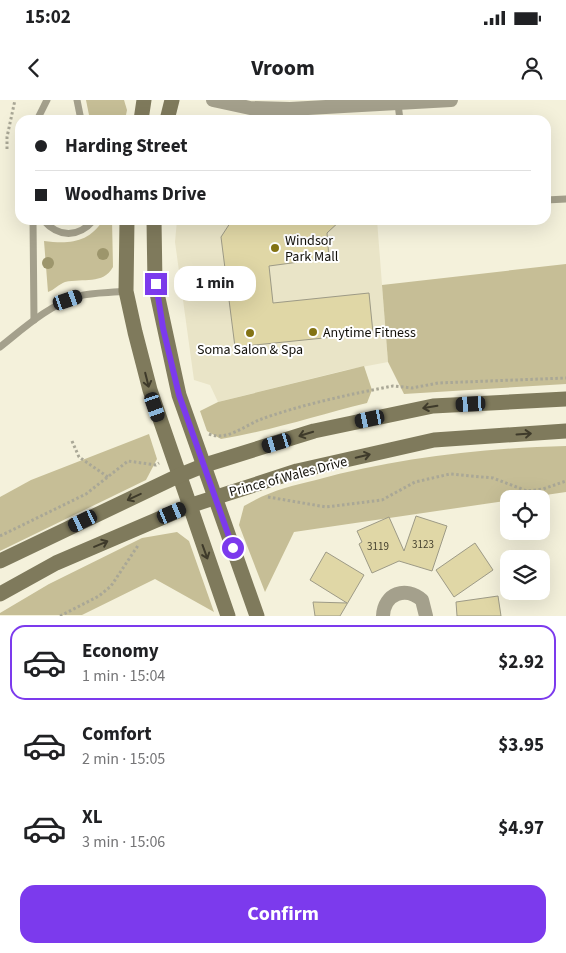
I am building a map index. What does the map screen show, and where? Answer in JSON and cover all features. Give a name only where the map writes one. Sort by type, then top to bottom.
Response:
[{"type":"main road","points":[[142,115],[144,100]]},
{"type":"main road","points":[[168,115],[172,100]]},
{"type":"main road","points":[[127,225],[126,291],[150,390],[178,476],[228,616]]},
{"type":"main road","points":[[154,225],[156,284],[163,328],[179,395],[257,616]]},
{"type":"main road","points":[[0,561],[178,476],[205,465],[314,431],[434,406],[566,399]]},
{"type":"main road","name":"Prince of Wales Drive","points":[[0,594],[56,563],[189,506],[297,470],[434,440],[566,431]]},
{"type":"street","points":[[213,100],[250,108],[290,109],[450,100]]},
{"type":"street","points":[[383,616],[386,603],[396,594],[410,592],[422,600],[426,616]]},
{"type":"lane","points":[[40,115],[47,100]]},
{"type":"lane","points":[[77,100],[80,115]]},
{"type":"lane","points":[[398,104],[399,115]]},
{"type":"lane","points":[[551,200],[566,200]]},
{"type":"lane","points":[[33,225],[34,320]]},
{"type":"lane","points":[[49,225],[58,233],[68,234],[79,232],[88,225]]},
{"type":"lane","points":[[0,347],[34,320],[68,300],[81,296],[126,291]]},
{"type":"path","points":[[7,149],[7,137],[15,100]]},
{"type":"path","points":[[196,443],[207,433],[217,437],[227,435],[259,420],[393,386],[412,388],[438,383],[566,378]]},
{"type":"path","points":[[72,441],[79,457],[108,477]]},
{"type":"path","points":[[0,536],[86,494],[128,460],[156,465],[172,456]]},
{"type":"path","points":[[264,496],[326,507],[382,500],[415,482],[450,474],[493,478],[527,491],[543,489],[566,481]]},
{"type":"path","points":[[60,616],[99,596],[110,586],[144,539]]},
{"type":"shaded area","points":[[86,100],[124,100],[127,110],[126,115],[89,115]]},
{"type":"shaded area","points":[[99,225],[112,225],[113,267],[109,273],[98,279],[65,282],[48,292],[44,241],[70,242],[85,238]]},
{"type":"shaded area","points":[[177,225],[377,225],[388,362],[346,370],[218,402],[210,385],[194,380],[175,242]]},
{"type":"shaded area","points":[[566,264],[566,384],[404,394],[388,362],[382,285]]},
{"type":"shaded area","points":[[364,366],[372,390],[367,403],[276,427],[221,439],[207,431],[200,411],[218,402]]},
{"type":"shaded area","points":[[149,434],[157,459],[146,480],[0,551],[0,497],[31,480]]},
{"type":"shaded area","points":[[566,446],[566,492],[550,494],[550,490],[500,490],[500,502],[294,532],[265,592],[239,525],[244,506],[253,501],[288,487],[346,472],[408,460],[535,447]]},
{"type":"shaded area","points":[[177,532],[189,541],[214,612],[155,579],[82,615],[0,615],[0,613],[49,584],[142,538]]},
{"type":"building","points":[[229,225],[336,225],[327,233],[329,258],[269,266],[273,303],[369,293],[373,333],[235,347],[221,237]]},
{"type":"building","points":[[416,516],[447,526],[432,571],[399,561],[372,573],[359,544],[362,542],[357,531],[389,517],[404,551]]},
{"type":"building","points":[[475,543],[493,570],[454,597],[436,570]]},
{"type":"building","points":[[326,552],[364,575],[340,616],[315,616],[313,602],[347,603],[310,580]]},
{"type":"building","points":[[498,596],[501,616],[457,616],[456,602]]},
{"type":"place","name":"Windsor Park Mall","points":[[275,248]]},
{"type":"place","name":"Anytime Fitness","points":[[313,332]]},
{"type":"place","name":"Soma Salon & Spa","points":[[250,333]]},
{"type":"route","points":[[156,284],[163,328],[179,395],[233,548]]}]
